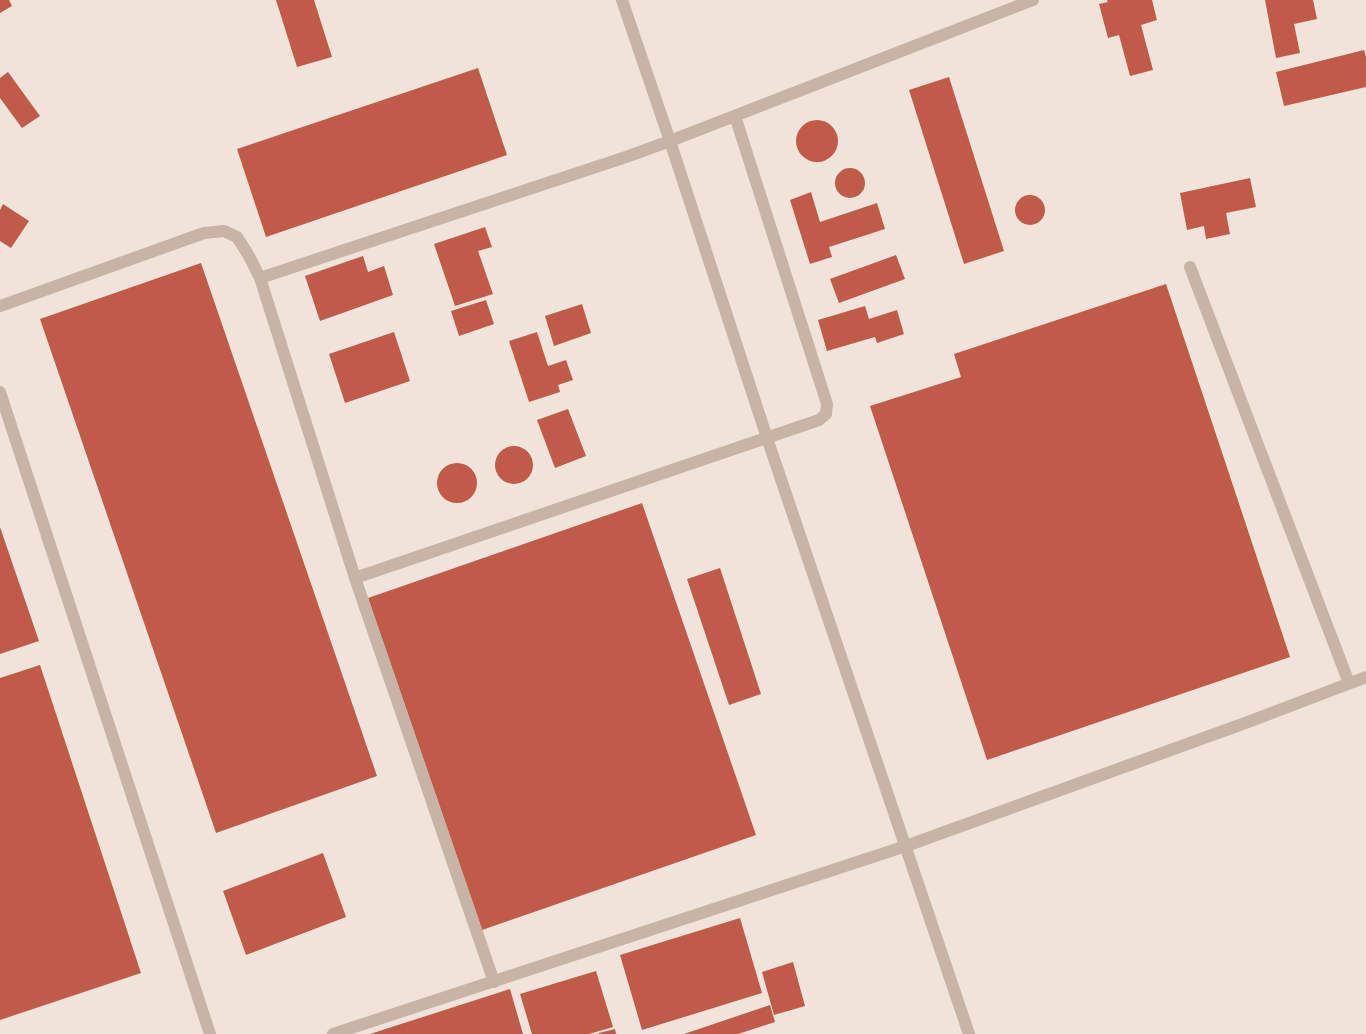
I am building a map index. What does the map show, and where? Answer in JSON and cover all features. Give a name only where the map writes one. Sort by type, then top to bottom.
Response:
[{"type":"lane","points":[[622,0],[969,1034]]},
{"type":"lane","points":[[260,278],[626,157],[1033,0]]},
{"type":"lane","points":[[355,578],[768,438],[819,420],[826,414],[827,404],[735,116]]},
{"type":"lane","points":[[0,306],[204,233],[224,231],[237,237],[260,278],[355,578],[494,982]]},
{"type":"lane","points":[[1190,266],[1349,683]]},
{"type":"lane","points":[[0,392],[210,1034]]},
{"type":"lane","points":[[333,1034],[906,846],[1248,722],[1366,677]]},
{"type":"building","points":[[0,0],[9,0],[12,6],[0,13]]},
{"type":"building","points":[[276,0],[314,0],[332,57],[297,67]]},
{"type":"building","points":[[1107,0],[1152,0],[1157,20],[1141,25],[1153,70],[1130,76],[1119,35],[1108,38],[1099,4],[1108,2]]},
{"type":"building","points":[[1265,0],[1313,0],[1317,19],[1294,24],[1300,53],[1276,58]]},
{"type":"building","points":[[1364,50],[1366,57],[1366,87],[1284,106],[1276,72]]},
{"type":"building","points":[[478,68],[507,155],[266,237],[237,149]]},
{"type":"building","points":[[8,72],[40,116],[22,128],[0,98],[0,78]]},
{"type":"building","points":[[949,77],[1004,251],[964,264],[909,90]]},
{"type":"building","points":[[821,120],[829,123],[835,129],[838,141],[835,153],[829,159],[813,162],[805,159],[799,153],[796,137],[799,129],[805,123]]},
{"type":"building","points":[[850,168],[861,172],[865,183],[861,194],[850,198],[839,194],[835,183],[839,172]]},
{"type":"building","points":[[1250,178],[1256,207],[1226,213],[1230,234],[1206,239],[1204,226],[1187,230],[1180,193]]},
{"type":"building","points":[[811,192],[820,222],[877,203],[885,229],[829,247],[832,257],[810,264],[790,200]]},
{"type":"building","points":[[1030,195],[1041,199],[1045,210],[1041,221],[1030,225],[1019,221],[1015,210],[1019,199]]},
{"type":"building","points":[[3,204],[29,221],[11,248],[0,241],[0,210]]},
{"type":"building","points":[[485,227],[492,247],[478,251],[493,294],[455,306],[434,244]]},
{"type":"building","points":[[896,255],[905,279],[839,303],[830,279]]},
{"type":"building","points":[[363,256],[368,272],[384,266],[393,295],[320,321],[305,276]]},
{"type":"building","points":[[201,263],[377,776],[216,833],[40,319]]},
{"type":"building","points":[[1166,284],[1290,657],[987,760],[870,406],[961,377],[954,354]]},
{"type":"building","points":[[486,300],[494,324],[459,336],[451,311]]},
{"type":"building","points":[[582,304],[591,333],[554,346],[545,316]]},
{"type":"building","points":[[865,306],[869,319],[897,310],[904,334],[877,343],[875,337],[827,351],[818,320]]},
{"type":"building","points":[[394,332],[410,381],[345,403],[329,354]]},
{"type":"building","points":[[537,332],[548,366],[566,360],[573,380],[558,385],[560,392],[529,402],[509,341]]},
{"type":"building","points":[[568,409],[586,456],[555,468],[537,420]]},
{"type":"building","points":[[514,446],[528,451],[533,465],[528,479],[514,484],[500,479],[495,465],[500,451]]},
{"type":"building","points":[[461,463],[468,466],[474,472],[477,483],[476,491],[468,500],[461,503],[453,503],[446,500],[438,491],[437,479],[440,472],[449,464]]},
{"type":"building","points":[[642,503],[756,835],[482,930],[368,598]]},
{"type":"building","points":[[0,527],[39,641],[0,654]]},
{"type":"building","points":[[720,568],[761,694],[729,705],[687,579]]},
{"type":"building","points":[[40,665],[141,973],[0,1020],[0,678]]},
{"type":"building","points":[[323,853],[346,917],[246,955],[223,891]]},
{"type":"building","points":[[740,918],[762,993],[642,1030],[620,955]]},
{"type":"building","points":[[793,962],[805,1006],[774,1015],[762,972]]},
{"type":"building","points":[[596,971],[613,1027],[589,1034],[532,1034],[520,994]]},
{"type":"building","points":[[510,989],[523,1034],[370,1034]]},
{"type":"building","points":[[770,1005],[775,1022],[738,1034],[684,1034]]},
{"type":"building","points":[[615,1029],[616,1034],[599,1034],[599,1033]]}]
